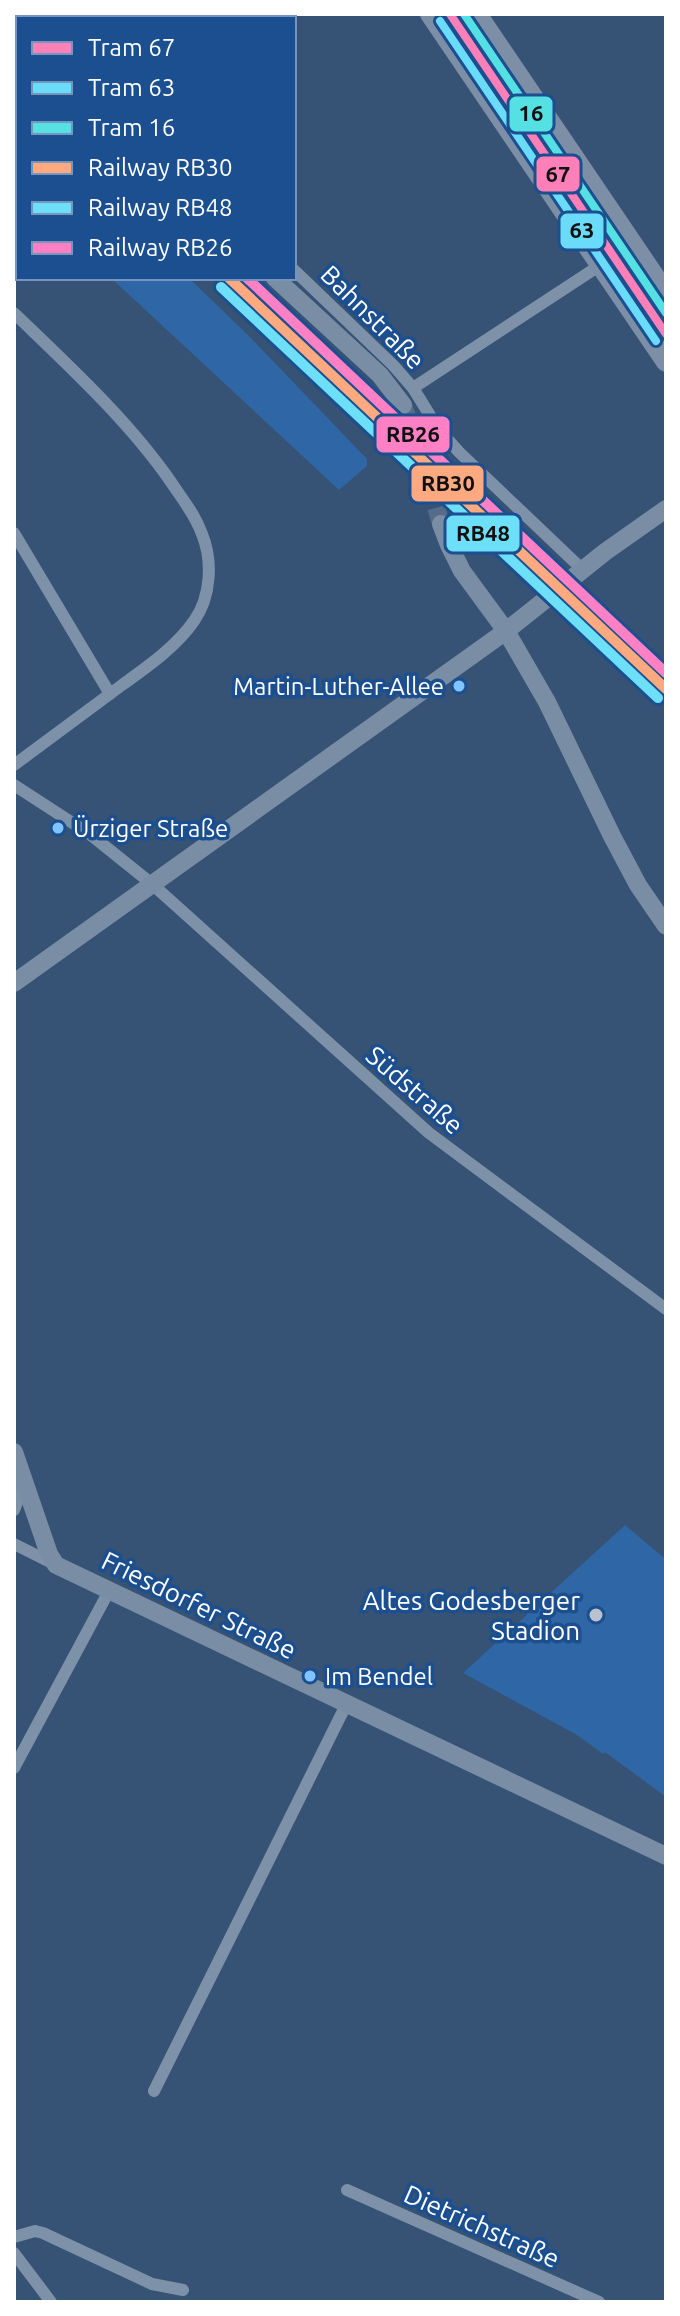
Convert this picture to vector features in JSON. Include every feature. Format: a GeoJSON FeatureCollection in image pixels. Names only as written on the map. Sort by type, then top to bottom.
{"type":"FeatureCollection","features":[{"type":"Feature","properties":{"kind":"main road"},"geometry":{"type":"LineString","coordinates":[[430,14],[666,362]]}},
{"type":"Feature","properties":{"kind":"main road"},"geometry":{"type":"LineString","coordinates":[[477,14],[666,293]]}},
{"type":"Feature","properties":{"kind":"street"},"geometry":{"type":"LineString","coordinates":[[413,388],[599,266]]}},
{"type":"Feature","properties":{"kind":"street","name":"Bahnstraße"},"geometry":{"type":"LineString","coordinates":[[296,272],[393,365],[413,388],[439,430],[583,570]]}},
{"type":"Feature","properties":{"kind":"street"},"geometry":{"type":"LineString","coordinates":[[277,280],[380,375],[403,405]]}},
{"type":"Feature","properties":{"kind":"street"},"geometry":{"type":"LineString","coordinates":[[14,313],[89,387],[148,453],[188,505],[198,522],[208,552],[209,570],[205,603],[194,622],[160,655],[14,765]]}},
{"type":"Feature","properties":{"kind":"street"},"geometry":{"type":"LineString","coordinates":[[14,983],[506,631],[666,509]]}},
{"type":"Feature","properties":{"kind":"street"},"geometry":{"type":"LineString","coordinates":[[441,524],[462,571],[506,631],[547,702],[638,885],[666,926]]}},
{"type":"Feature","properties":{"kind":"street"},"geometry":{"type":"LineString","coordinates":[[14,533],[110,694]]}},
{"type":"Feature","properties":{"kind":"street"},"geometry":{"type":"LineString","coordinates":[[14,785],[91,835],[152,884]]}},
{"type":"Feature","properties":{"kind":"street","name":"Südstraße"},"geometry":{"type":"LineString","coordinates":[[152,884],[429,1133],[666,1309]]}},
{"type":"Feature","properties":{"kind":"street"},"geometry":{"type":"LineString","coordinates":[[14,1452],[56,1565]]}},
{"type":"Feature","properties":{"kind":"street"},"geometry":{"type":"LineString","coordinates":[[14,1510],[20,1495],[22,1474]]}},
{"type":"Feature","properties":{"kind":"street","name":"Friesdorfer Straße"},"geometry":{"type":"LineString","coordinates":[[14,1544],[666,1856]]}},
{"type":"Feature","properties":{"kind":"street"},"geometry":{"type":"LineString","coordinates":[[14,1768],[109,1591]]}},
{"type":"Feature","properties":{"kind":"street"},"geometry":{"type":"LineString","coordinates":[[154,2091],[346,1705]]}},
{"type":"Feature","properties":{"kind":"street","name":"Dietrichstraße"},"geometry":{"type":"LineString","coordinates":[[347,2190],[599,2302]]}},
{"type":"Feature","properties":{"kind":"street"},"geometry":{"type":"LineString","coordinates":[[14,2237],[35,2231],[43,2233],[152,2284],[183,2290]]}},
{"type":"Feature","properties":{"kind":"street"},"geometry":{"type":"LineString","coordinates":[[14,2253],[51,2302]]}},
{"type":"Feature","properties":{"kind":"shaded area"},"geometry":{"type":"Polygon","coordinates":[[[438,14],[446,14],[536,147],[530,151],[438,14]]]}},
{"type":"Feature","properties":{"kind":"shaded area"},"geometry":{"type":"Polygon","coordinates":[[[462,14],[469,14],[552,137],[546,140],[462,14]]]}},
{"type":"Feature","properties":{"kind":"shaded area"},"geometry":{"type":"Polygon","coordinates":[[[14,127],[16,199],[14,197],[14,127]]]}},
{"type":"Feature","properties":{"kind":"shaded area"},"geometry":{"type":"Polygon","coordinates":[[[556,144],[666,304],[666,316],[551,148],[556,144]]]}},
{"type":"Feature","properties":{"kind":"shaded area"},"geometry":{"type":"Polygon","coordinates":[[[113,280],[191,280],[367,459],[367,466],[339,490],[113,280]]]}},
{"type":"Feature","properties":{"kind":"shaded area","name":"Altes Godesberger Stadion"},"geometry":{"type":"Polygon","coordinates":[[[625,1525],[663,1557],[666,1555],[666,1797],[605,1752],[603,1754],[577,1735],[463,1673],[625,1525]]]}},
{"type":"Feature","properties":{"kind":"tunnel"},"geometry":{"type":"LineString","coordinates":[[403,405],[441,524]]}},
{"type":"Feature","properties":{"kind":"tram line","name":"67"},"geometry":{"type":"LineString","coordinates":[[450,14],[666,334]]}},
{"type":"Feature","properties":{"kind":"tram line","name":"16"},"geometry":{"type":"LineString","coordinates":[[464,14],[666,313]]}},
{"type":"Feature","properties":{"kind":"tram line","name":"63"},"geometry":{"type":"LineString","coordinates":[[440,21],[656,341]]}},
{"type":"Feature","properties":{"kind":"rail line","name":"RB30"},"geometry":{"type":"LineString","coordinates":[[231,280],[666,689]]}},
{"type":"Feature","properties":{"kind":"rail line","name":"RB26"},"geometry":{"type":"LineString","coordinates":[[249,280],[666,673]]}},
{"type":"Feature","properties":{"kind":"rail line","name":"RB48"},"geometry":{"type":"LineString","coordinates":[[221,287],[658,698]]}},
{"type":"Feature","properties":{"kind":"place","name":"Martin-Luther-Allee"},"geometry":{"type":"Point","coordinates":[459,686]}},
{"type":"Feature","properties":{"kind":"place","name":"Ürziger Straße"},"geometry":{"type":"Point","coordinates":[58,828]}},
{"type":"Feature","properties":{"kind":"place","name":"Altes Godesberger Stadion"},"geometry":{"type":"Point","coordinates":[596,1615]}},
{"type":"Feature","properties":{"kind":"place","name":"Im Bendel"},"geometry":{"type":"Point","coordinates":[310,1676]}}]}
